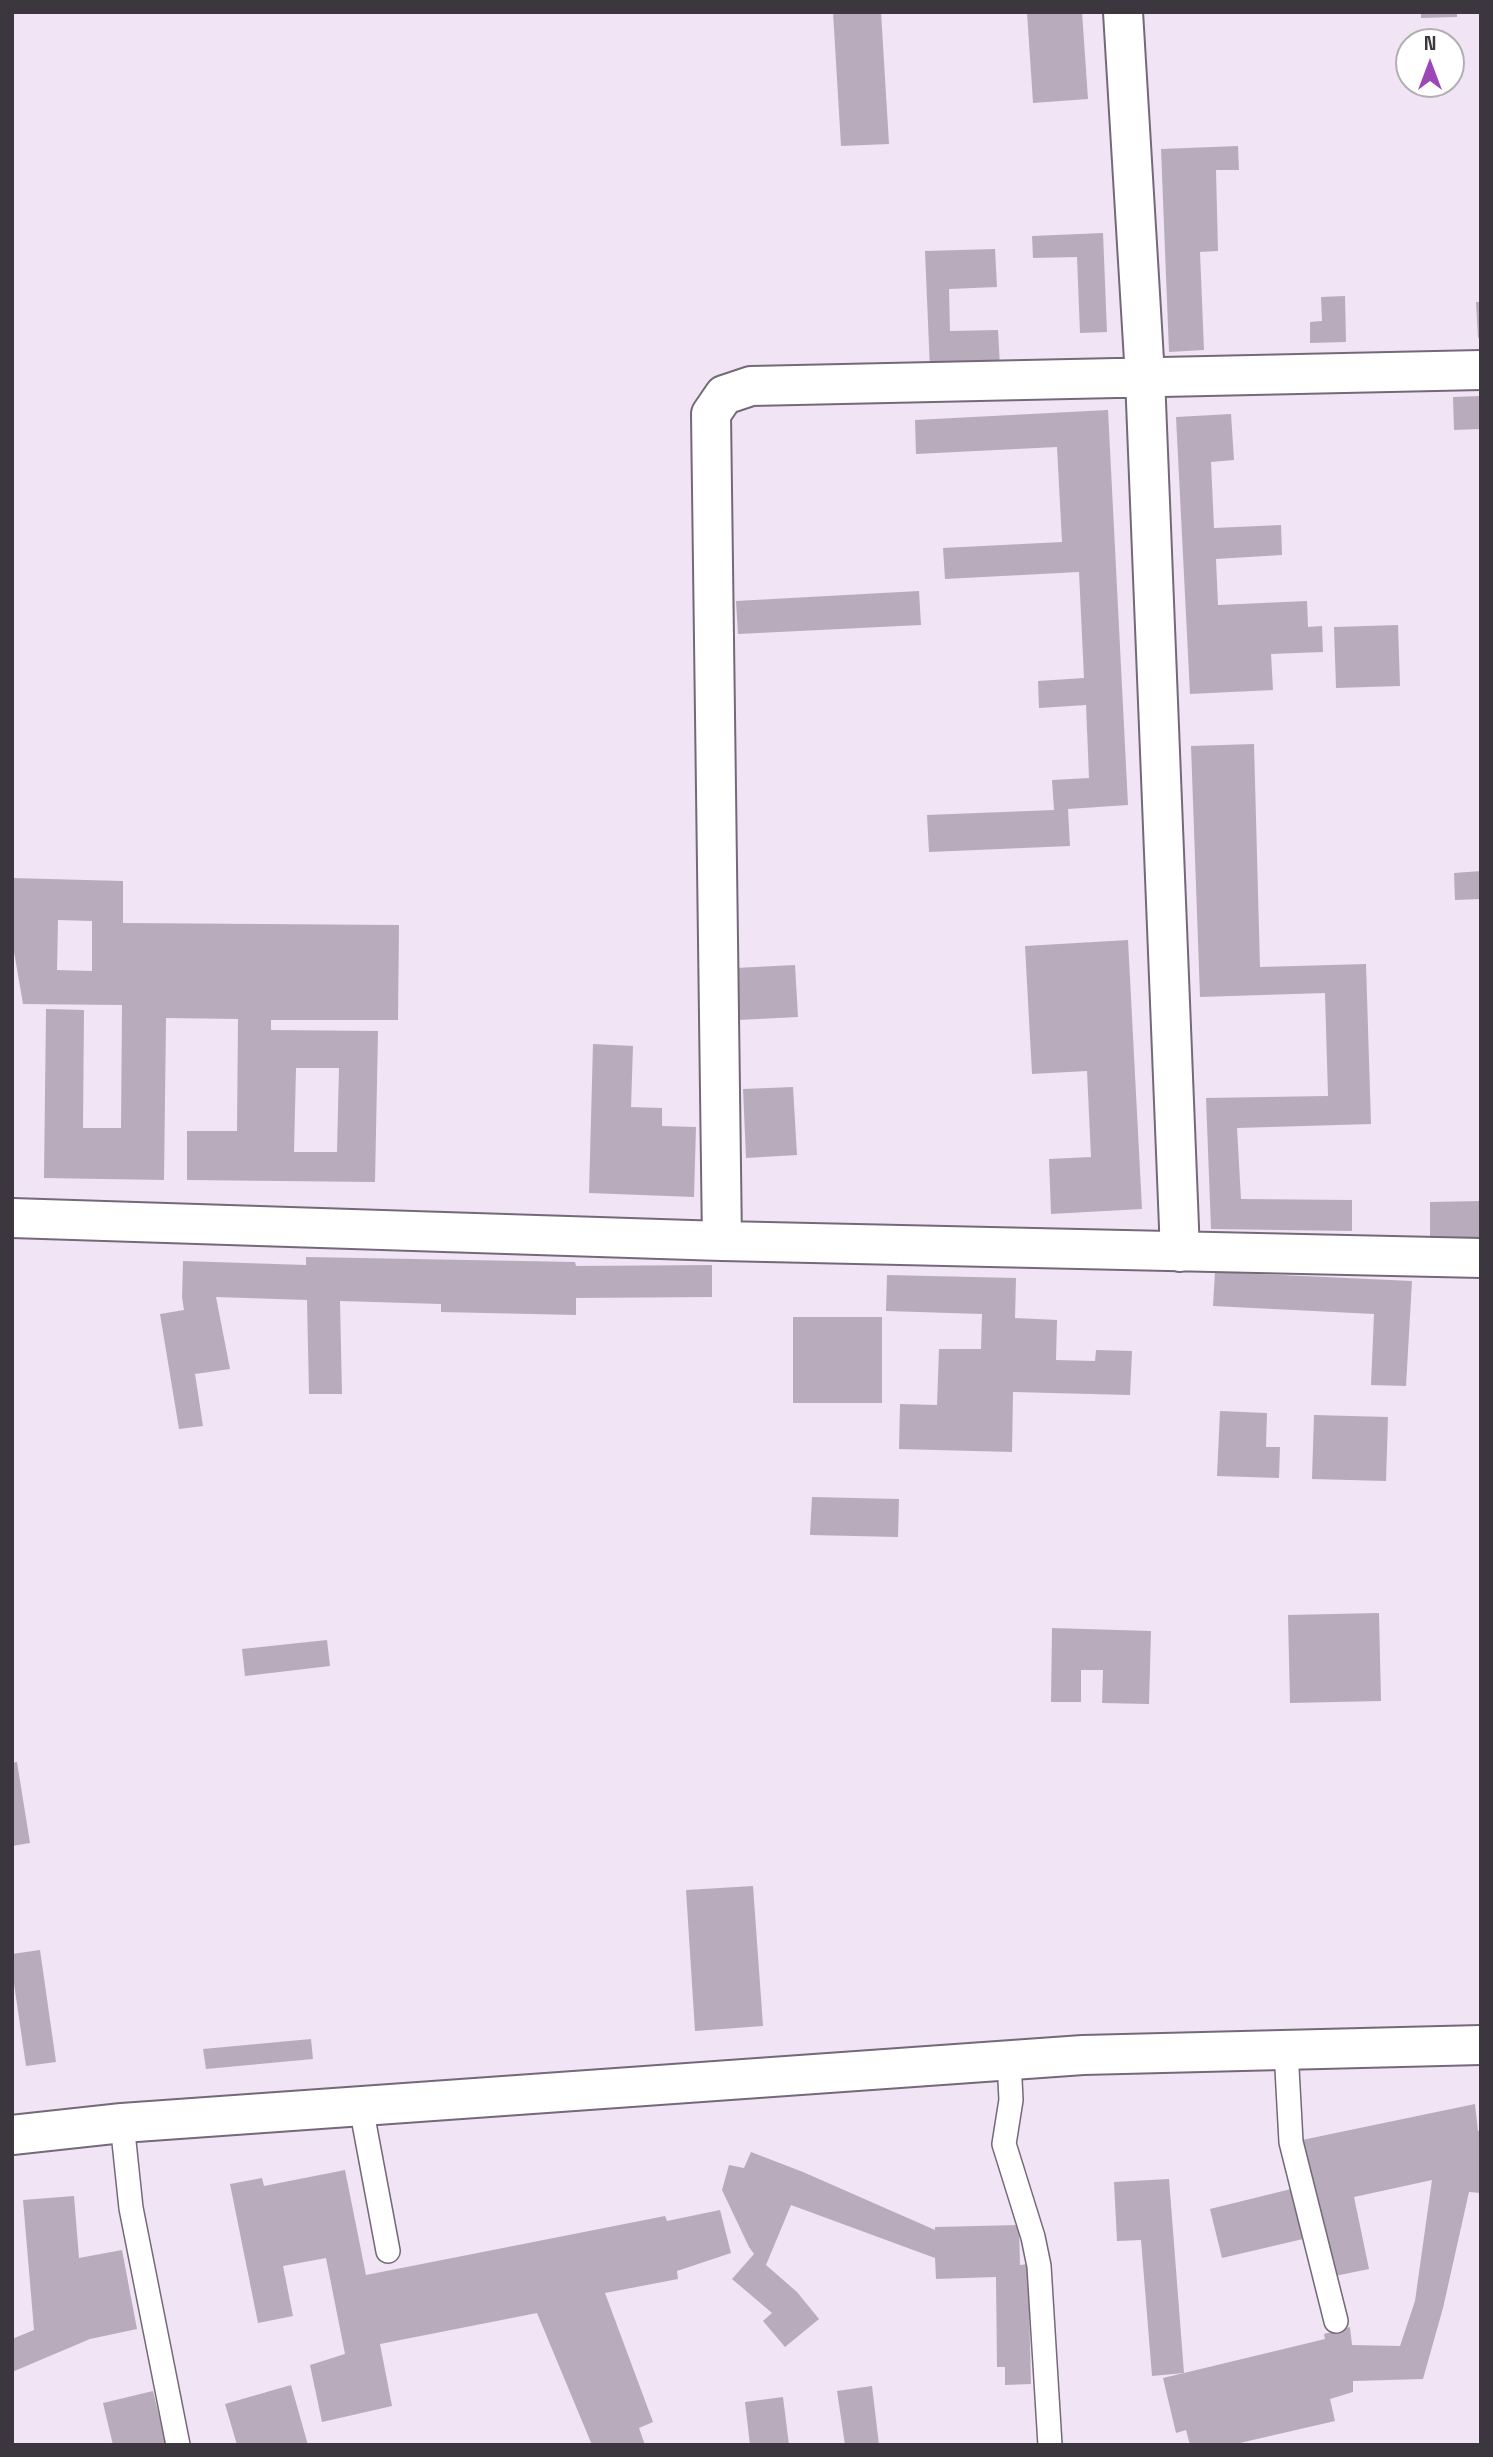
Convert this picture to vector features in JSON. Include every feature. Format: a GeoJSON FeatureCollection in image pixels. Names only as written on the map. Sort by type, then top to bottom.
{"type":"FeatureCollection","features":[{"type":"Feature","properties":{"kind":"street"},"geometry":{"type":"LineString","coordinates":[[1123,12],[1145,377],[1180,1252]]}},
{"type":"Feature","properties":{"kind":"street"},"geometry":{"type":"LineString","coordinates":[[722,1241],[711,414],[724,395],[751,386],[1481,370]]}},
{"type":"Feature","properties":{"kind":"street"},"geometry":{"type":"LineString","coordinates":[[12,1218],[722,1241],[1481,1258]]}},
{"type":"Feature","properties":{"kind":"street"},"geometry":{"type":"LineString","coordinates":[[12,2135],[122,2123],[1083,2055],[1481,2045]]}},
{"type":"Feature","properties":{"kind":"lane"},"geometry":{"type":"LineString","coordinates":[[1286,2050],[1291,2142],[1336,2321]]}},
{"type":"Feature","properties":{"kind":"lane"},"geometry":{"type":"LineString","coordinates":[[1010,2060],[1011,2100],[1004,2144],[1033,2236],[1039,2266],[1050,2445]]}},
{"type":"Feature","properties":{"kind":"lane"},"geometry":{"type":"LineString","coordinates":[[361,2107],[388,2251]]}},
{"type":"Feature","properties":{"kind":"lane"},"geometry":{"type":"LineString","coordinates":[[122,2123],[131,2207],[178,2445]]}},
{"type":"Feature","properties":{"kind":"building"},"geometry":{"type":"Polygon","coordinates":[[[833,12],[881,12],[889,144],[841,146],[833,12]]]}},
{"type":"Feature","properties":{"kind":"building"},"geometry":{"type":"Polygon","coordinates":[[[1027,12],[1082,12],[1088,99],[1033,103],[1027,12]]]}},
{"type":"Feature","properties":{"kind":"building"},"geometry":{"type":"Polygon","coordinates":[[[1421,12],[1457,12],[1457,17],[1421,18],[1421,12]]]}},
{"type":"Feature","properties":{"kind":"building"},"geometry":{"type":"Polygon","coordinates":[[[1238,146],[1239,170],[1216,170],[1218,251],[1200,252],[1204,350],[1169,352],[1161,149],[1238,146]]]}},
{"type":"Feature","properties":{"kind":"building"},"geometry":{"type":"Polygon","coordinates":[[[1103,233],[1107,332],[1080,333],[1077,257],[1033,258],[1032,236],[1103,233]]]}},
{"type":"Feature","properties":{"kind":"building"},"geometry":{"type":"Polygon","coordinates":[[[995,249],[997,287],[949,289],[950,331],[998,330],[1000,367],[930,370],[925,251],[995,249]]]}},
{"type":"Feature","properties":{"kind":"building"},"geometry":{"type":"Polygon","coordinates":[[[1345,296],[1346,342],[1310,343],[1310,322],[1322,321],[1321,297],[1345,296]]]}},
{"type":"Feature","properties":{"kind":"building"},"geometry":{"type":"Polygon","coordinates":[[[1476,302],[1481,302],[1481,338],[1478,338],[1476,302]]]}},
{"type":"Feature","properties":{"kind":"building"},"geometry":{"type":"Polygon","coordinates":[[[1481,396],[1481,429],[1454,430],[1453,397],[1481,396]]]}},
{"type":"Feature","properties":{"kind":"building"},"geometry":{"type":"Polygon","coordinates":[[[1108,410],[1128,805],[1068,809],[1070,846],[929,852],[927,815],[1054,810],[1052,780],[1089,778],[1086,705],[1039,708],[1038,681],[1084,678],[1079,572],[945,579],[943,548],[1062,542],[1057,447],[916,454],[915,420],[1108,410]]]}},
{"type":"Feature","properties":{"kind":"building"},"geometry":{"type":"Polygon","coordinates":[[[1231,414],[1234,460],[1211,462],[1214,528],[1281,525],[1282,555],[1216,559],[1218,605],[1307,601],[1308,627],[1322,626],[1323,652],[1271,654],[1273,690],[1190,694],[1176,417],[1231,414]]]}},
{"type":"Feature","properties":{"kind":"building"},"geometry":{"type":"Polygon","coordinates":[[[919,591],[921,625],[738,634],[736,601],[919,591]]]}},
{"type":"Feature","properties":{"kind":"building"},"geometry":{"type":"Polygon","coordinates":[[[1398,625],[1400,686],[1336,688],[1334,627],[1398,625]]]}},
{"type":"Feature","properties":{"kind":"building"},"geometry":{"type":"Polygon","coordinates":[[[1254,744],[1260,967],[1366,964],[1371,1124],[1237,1128],[1241,1199],[1352,1200],[1352,1231],[1211,1229],[1206,1098],[1328,1096],[1325,993],[1200,997],[1191,746],[1254,744]]]}},
{"type":"Feature","properties":{"kind":"building"},"geometry":{"type":"Polygon","coordinates":[[[1481,871],[1481,899],[1455,900],[1454,873],[1481,871]]]}},
{"type":"Feature","properties":{"kind":"building"},"geometry":{"type":"Polygon","coordinates":[[[12,878],[123,881],[123,923],[399,925],[398,1020],[271,1020],[271,1030],[378,1031],[375,1182],[187,1180],[187,1131],[237,1131],[238,1019],[166,1018],[164,1180],[44,1178],[46,1009],[84,1010],[83,1128],[121,1128],[122,1005],[23,1004],[12,940],[12,878]],[[58,920],[57,970],[92,971],[92,921],[58,920]],[[296,1068],[294,1152],[337,1152],[339,1068],[296,1068]]]}},
{"type":"Feature","properties":{"kind":"building"},"geometry":{"type":"Polygon","coordinates":[[[1128,940],[1142,1209],[1051,1214],[1049,1159],[1091,1157],[1087,1071],[1032,1074],[1025,946],[1128,940]]]}},
{"type":"Feature","properties":{"kind":"building"},"geometry":{"type":"Polygon","coordinates":[[[795,965],[798,1017],[738,1020],[735,968],[795,965]]]}},
{"type":"Feature","properties":{"kind":"building"},"geometry":{"type":"Polygon","coordinates":[[[593,1044],[633,1046],[631,1107],[662,1108],[662,1126],[696,1127],[694,1197],[589,1193],[593,1044]]]}},
{"type":"Feature","properties":{"kind":"building"},"geometry":{"type":"Polygon","coordinates":[[[793,1087],[797,1155],[746,1158],[743,1089],[793,1087]]]}},
{"type":"Feature","properties":{"kind":"building"},"geometry":{"type":"Polygon","coordinates":[[[1481,1201],[1481,1237],[1430,1237],[1430,1202],[1481,1201]]]}},
{"type":"Feature","properties":{"kind":"building"},"geometry":{"type":"Polygon","coordinates":[[[306,1257],[575,1262],[576,1266],[712,1265],[712,1297],[576,1298],[576,1315],[441,1312],[441,1304],[340,1301],[342,1394],[309,1394],[307,1300],[216,1297],[230,1369],[195,1374],[203,1426],[179,1429],[160,1314],[184,1310],[183,1261],[306,1265],[306,1257]]]}},
{"type":"Feature","properties":{"kind":"building"},"geometry":{"type":"Polygon","coordinates":[[[1215,1272],[1412,1281],[1406,1386],[1371,1385],[1374,1314],[1213,1306],[1215,1272]]]}},
{"type":"Feature","properties":{"kind":"building"},"geometry":{"type":"Polygon","coordinates":[[[887,1275],[1016,1278],[1015,1318],[1057,1320],[1056,1360],[1095,1361],[1096,1350],[1132,1351],[1130,1395],[1013,1392],[1012,1452],[899,1449],[900,1404],[937,1405],[939,1349],[981,1349],[982,1314],[886,1311],[887,1275]]]}},
{"type":"Feature","properties":{"kind":"building"},"geometry":{"type":"Polygon","coordinates":[[[793,1317],[882,1317],[882,1403],[793,1403],[793,1317]]]}},
{"type":"Feature","properties":{"kind":"building"},"geometry":{"type":"Polygon","coordinates":[[[1220,1411],[1267,1413],[1266,1447],[1280,1447],[1279,1478],[1217,1476],[1220,1411]]]}},
{"type":"Feature","properties":{"kind":"building"},"geometry":{"type":"Polygon","coordinates":[[[1314,1415],[1388,1417],[1386,1481],[1312,1479],[1314,1415]]]}},
{"type":"Feature","properties":{"kind":"building"},"geometry":{"type":"Polygon","coordinates":[[[812,1497],[899,1499],[898,1537],[810,1535],[812,1497]]]}},
{"type":"Feature","properties":{"kind":"building"},"geometry":{"type":"Polygon","coordinates":[[[1379,1613],[1381,1701],[1290,1703],[1288,1615],[1379,1613]]]}},
{"type":"Feature","properties":{"kind":"building"},"geometry":{"type":"Polygon","coordinates":[[[1052,1628],[1151,1631],[1149,1704],[1102,1703],[1103,1670],[1081,1670],[1081,1702],[1051,1702],[1052,1628]]]}},
{"type":"Feature","properties":{"kind":"building"},"geometry":{"type":"Polygon","coordinates":[[[327,1640],[330,1666],[245,1676],[242,1649],[327,1640]]]}},
{"type":"Feature","properties":{"kind":"building"},"geometry":{"type":"Polygon","coordinates":[[[17,1762],[30,1843],[12,1846],[12,1763],[17,1762]]]}},
{"type":"Feature","properties":{"kind":"building"},"geometry":{"type":"Polygon","coordinates":[[[753,1886],[763,2026],[695,2031],[686,1890],[753,1886]]]}},
{"type":"Feature","properties":{"kind":"building"},"geometry":{"type":"Polygon","coordinates":[[[40,1950],[56,2062],[26,2066],[12,1954],[40,1950]]]}},
{"type":"Feature","properties":{"kind":"building"},"geometry":{"type":"Polygon","coordinates":[[[311,2039],[313,2059],[206,2069],[203,2049],[311,2039]]]}},
{"type":"Feature","properties":{"kind":"building"},"geometry":{"type":"Polygon","coordinates":[[[1475,2104],[1478,2131],[1481,2131],[1481,2193],[1469,2192],[1443,2308],[1423,2379],[1353,2381],[1353,2392],[1330,2399],[1335,2421],[1231,2445],[1190,2445],[1186,2430],[1176,2433],[1163,2378],[1325,2339],[1324,2334],[1350,2327],[1352,2345],[1400,2346],[1415,2301],[1432,2180],[1354,2197],[1369,2269],[1330,2277],[1302,2140],[1475,2104]]]}},
{"type":"Feature","properties":{"kind":"building"},"geometry":{"type":"Polygon","coordinates":[[[751,2152],[935,2230],[935,2227],[1019,2225],[1020,2265],[1028,2264],[1031,2384],[1005,2385],[1005,2367],[997,2367],[996,2277],[936,2279],[935,2258],[791,2205],[766,2265],[797,2292],[819,2319],[785,2347],[763,2321],[772,2313],[732,2279],[754,2254],[722,2190],[729,2165],[744,2168],[751,2152]]]}},
{"type":"Feature","properties":{"kind":"building"},"geometry":{"type":"Polygon","coordinates":[[[345,2170],[366,2275],[665,2216],[667,2221],[720,2210],[731,2253],[677,2271],[678,2279],[605,2293],[653,2422],[639,2428],[645,2445],[592,2445],[537,2313],[380,2344],[392,2406],[322,2422],[310,2365],[345,2354],[326,2258],[283,2266],[293,2316],[258,2323],[230,2184],[262,2178],[264,2186],[345,2170]]]}},
{"type":"Feature","properties":{"kind":"building"},"geometry":{"type":"Polygon","coordinates":[[[1169,2179],[1184,2373],[1152,2376],[1141,2240],[1117,2241],[1114,2182],[1169,2179]]]}},
{"type":"Feature","properties":{"kind":"building"},"geometry":{"type":"Polygon","coordinates":[[[1291,2189],[1303,2239],[1222,2258],[1210,2209],[1291,2189]]]}},
{"type":"Feature","properties":{"kind":"building"},"geometry":{"type":"Polygon","coordinates":[[[74,2196],[79,2258],[122,2250],[137,2329],[90,2339],[12,2372],[12,2339],[34,2330],[23,2200],[74,2196]]]}},
{"type":"Feature","properties":{"kind":"building"},"geometry":{"type":"Polygon","coordinates":[[[291,2385],[308,2445],[237,2445],[225,2404],[291,2385]]]}},
{"type":"Feature","properties":{"kind":"building"},"geometry":{"type":"Polygon","coordinates":[[[872,2386],[879,2445],[845,2445],[837,2391],[872,2386]]]}},
{"type":"Feature","properties":{"kind":"building"},"geometry":{"type":"Polygon","coordinates":[[[153,2391],[166,2445],[113,2445],[103,2403],[153,2391]]]}},
{"type":"Feature","properties":{"kind":"building"},"geometry":{"type":"Polygon","coordinates":[[[783,2397],[789,2445],[750,2445],[745,2402],[783,2397]]]}}]}
